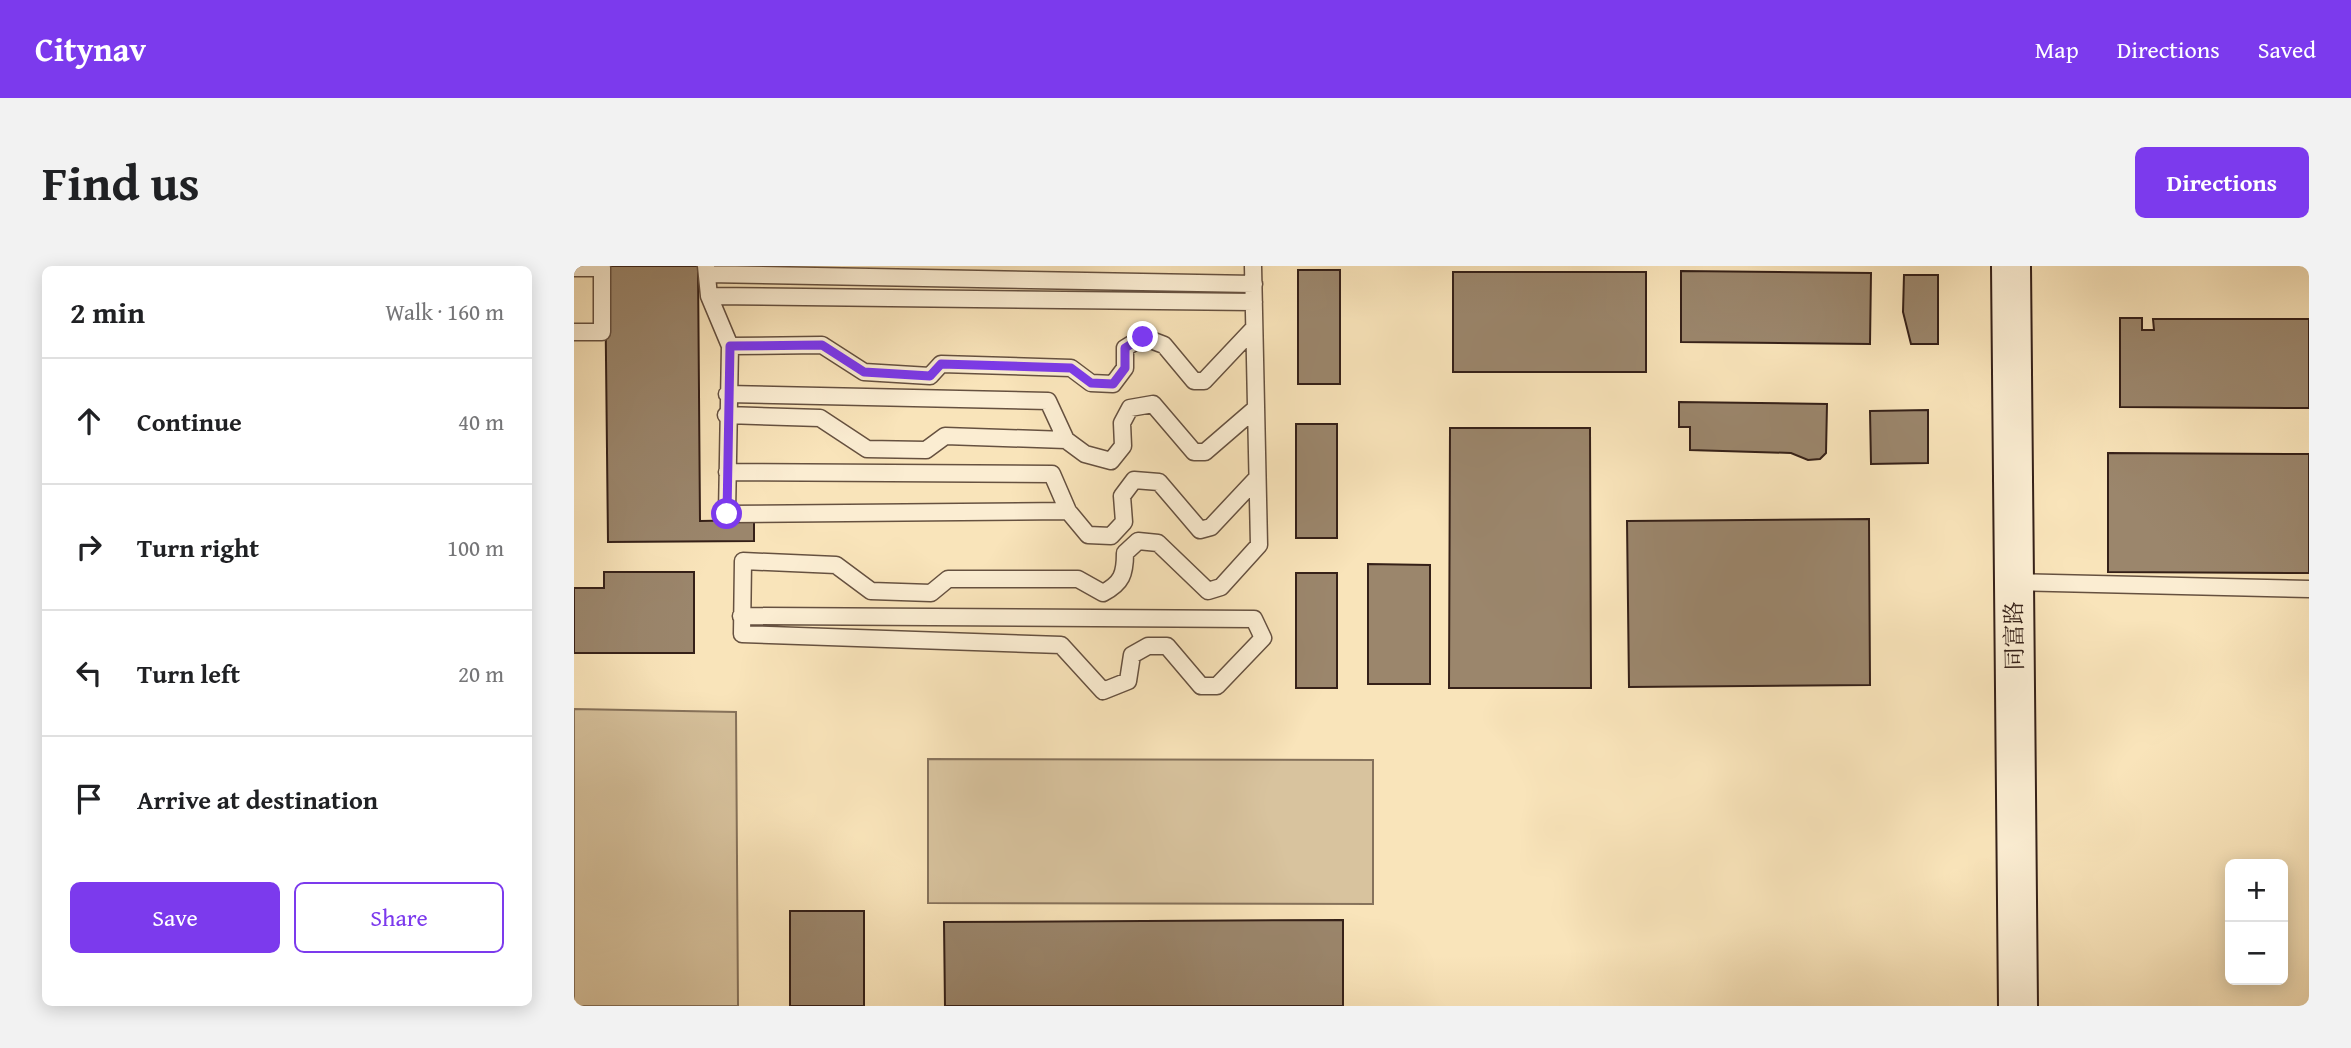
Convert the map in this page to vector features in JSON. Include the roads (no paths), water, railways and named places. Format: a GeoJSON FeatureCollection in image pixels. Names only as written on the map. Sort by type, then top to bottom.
{"type":"FeatureCollection","features":[{"type":"Feature","properties":{"kind":"street","name":"同富路"},"geometry":{"type":"LineString","coordinates":[[1995,266],[2000,1006]]}},
{"type":"Feature","properties":{"kind":"street","name":"同富路"},"geometry":{"type":"LineString","coordinates":[[2011,266],[2018,1006]]}},
{"type":"Feature","properties":{"kind":"lane"},"geometry":{"type":"LineString","coordinates":[[741,616],[1254,619],[1263,638],[1217,686],[1201,686],[1167,646],[1148,646],[1132,655],[1128,681],[1103,691],[1061,645],[742,635],[741,616],[743,561],[836,565],[871,591],[931,593],[948,579],[1079,579],[1103,593],[1119,585],[1125,570],[1125,553],[1138,541],[1158,543],[1208,591],[1221,587],[1258,545],[1254,266]]}},
{"type":"Feature","properties":{"kind":"lane"},"geometry":{"type":"LineString","coordinates":[[574,268],[602,268],[602,332],[574,332]]}},
{"type":"Feature","properties":{"kind":"lane"},"geometry":{"type":"LineString","coordinates":[[1068,511],[727,514],[726,415],[730,346],[709,296],[706,270],[1254,284]]}},
{"type":"Feature","properties":{"kind":"lane"},"geometry":{"type":"LineString","coordinates":[[709,296],[1254,302]]}},
{"type":"Feature","properties":{"kind":"lane"},"geometry":{"type":"LineString","coordinates":[[730,346],[822,345],[864,372],[930,376],[941,364],[1071,368],[1091,383],[1113,384],[1125,368],[1125,348],[1143,337],[1164,345],[1194,381],[1205,381],[1254,328]]}},
{"type":"Feature","properties":{"kind":"lane"},"geometry":{"type":"LineString","coordinates":[[727,394],[1048,401],[1066,440],[1085,454],[1111,461],[1123,446],[1122,423],[1130,408],[1153,404],[1195,452],[1205,452],[1256,408]]}},
{"type":"Feature","properties":{"kind":"lane"},"geometry":{"type":"LineString","coordinates":[[726,415],[820,418],[867,449],[926,450],[945,436],[1066,440]]}},
{"type":"Feature","properties":{"kind":"lane"},"geometry":{"type":"LineString","coordinates":[[727,472],[1052,474],[1068,511],[1088,535],[1111,536],[1124,522],[1122,496],[1134,480],[1159,482],[1200,530],[1211,527],[1257,478]]}},
{"type":"Feature","properties":{"kind":"lane"},"geometry":{"type":"LineString","coordinates":[[2014,583],[2309,589]]}}]}
